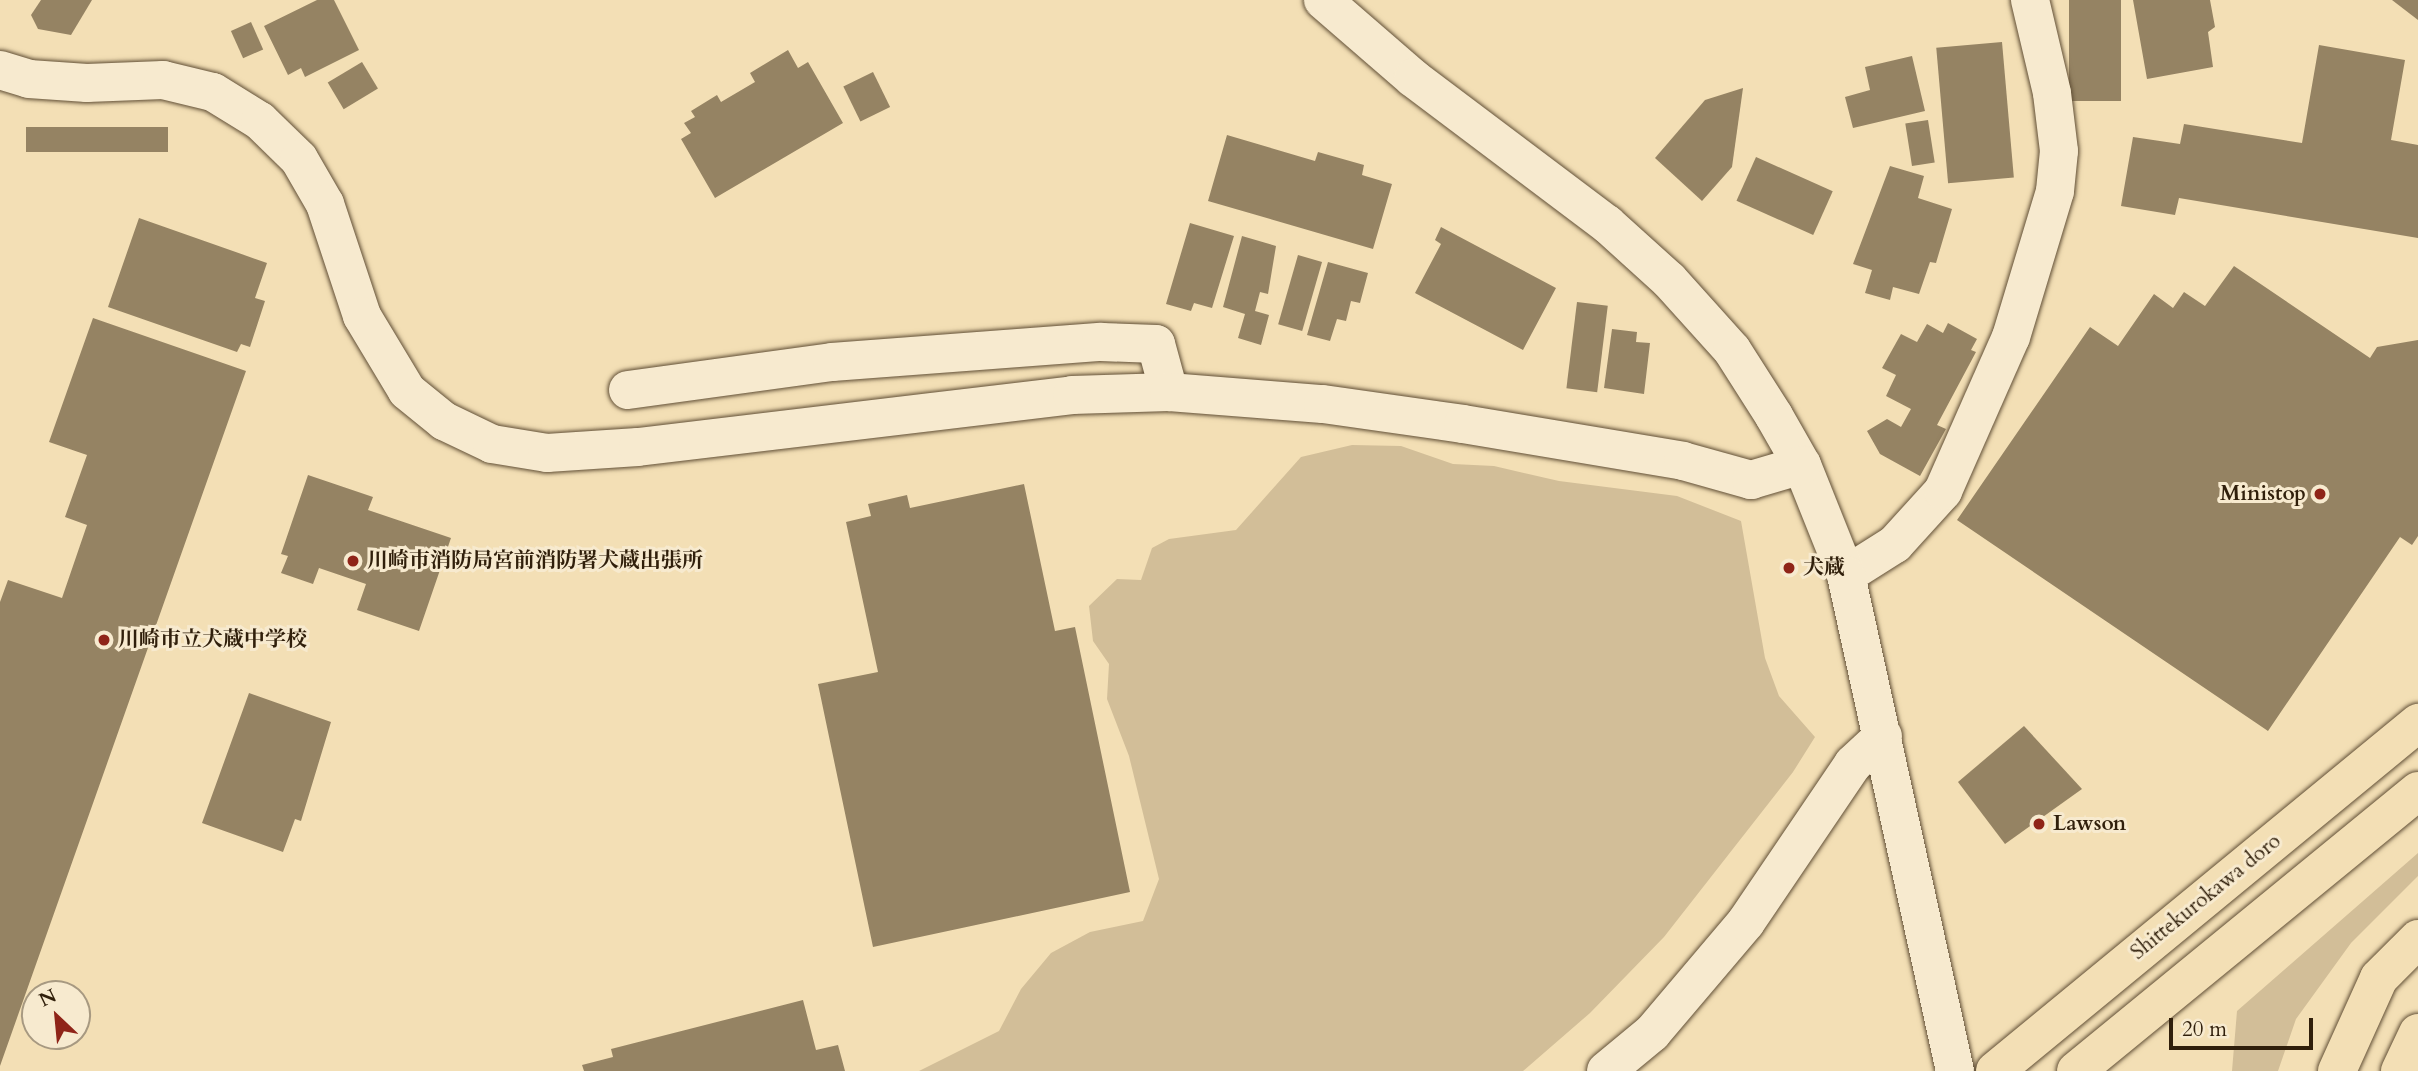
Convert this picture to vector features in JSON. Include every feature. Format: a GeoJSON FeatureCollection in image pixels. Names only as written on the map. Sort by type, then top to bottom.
{"type":"FeatureCollection","features":[{"type":"Feature","properties":{"kind":"main road","name":"Shittekurokawa doro"},"geometry":{"type":"LineString","coordinates":[[1995,1071],[2418,723]]}},
{"type":"Feature","properties":{"kind":"main road"},"geometry":{"type":"LineString","coordinates":[[2076,1071],[2418,791]]}},
{"type":"Feature","properties":{"kind":"main road"},"geometry":{"type":"LineString","coordinates":[[2337,1071],[2379,978],[2418,939]]}},
{"type":"Feature","properties":{"kind":"main road"},"geometry":{"type":"LineString","coordinates":[[2400,1071],[2418,1033]]}},
{"type":"Feature","properties":{"kind":"street"},"geometry":{"type":"LineString","coordinates":[[1322,0],[1413,78],[1606,224],[1669,280],[1732,350],[1802,465],[1846,575],[1955,1071]]}},
{"type":"Feature","properties":{"kind":"street"},"geometry":{"type":"LineString","coordinates":[[1846,575],[1895,544],[1943,491],[2011,337],[2055,191],[2059,151],[2052,93],[2030,0]]}},
{"type":"Feature","properties":{"kind":"street"},"geometry":{"type":"LineString","coordinates":[[0,70],[29,79],[87,83],[163,80],[213,92],[260,121],[299,159],[325,204],[362,316],[407,391],[444,421],[492,444],[547,453],[638,446],[1072,395],[1170,392],[1323,404],[1463,424],[1683,461],[1752,480],[1802,465]]}},
{"type":"Feature","properties":{"kind":"street"},"geometry":{"type":"LineString","coordinates":[[628,390],[832,362],[1101,342],[1156,344],[1170,392]]}},
{"type":"Feature","properties":{"kind":"street"},"geometry":{"type":"LineString","coordinates":[[1606,1071],[1651,1033],[1746,922],[1853,764],[1883,736]]}},
{"type":"Feature","properties":{"kind":"shaded area"},"geometry":{"type":"Polygon","coordinates":[[[1352,445],[1401,446],[1453,464],[1494,466],[1559,481],[1677,496],[1741,521],[1765,658],[1779,696],[1815,737],[1793,772],[1664,937],[1590,1013],[1523,1071],[919,1071],[999,1031],[1021,989],[1051,953],[1090,932],[1143,921],[1159,879],[1129,756],[1107,699],[1109,664],[1093,641],[1089,606],[1117,579],[1141,580],[1152,548],[1169,539],[1236,530],[1301,457],[1352,445]]]}},
{"type":"Feature","properties":{"kind":"shaded area"},"geometry":{"type":"Polygon","coordinates":[[[2418,853],[2418,876],[2351,943],[2296,1019],[2278,1071],[2232,1071],[2237,1011],[2418,853]]]}},
{"type":"Feature","properties":{"kind":"building"},"geometry":{"type":"Polygon","coordinates":[[[41,0],[92,0],[71,35],[38,29],[31,15],[41,0]]]}},
{"type":"Feature","properties":{"kind":"building"},"geometry":{"type":"Polygon","coordinates":[[[317,0],[334,0],[359,50],[305,77],[301,68],[288,75],[264,26],[317,0]]]}},
{"type":"Feature","properties":{"kind":"building"},"geometry":{"type":"Polygon","coordinates":[[[2069,0],[2121,0],[2121,101],[2069,101],[2069,0]]]}},
{"type":"Feature","properties":{"kind":"building"},"geometry":{"type":"Polygon","coordinates":[[[2133,0],[2210,0],[2215,27],[2208,32],[2213,67],[2147,79],[2133,0]]]}},
{"type":"Feature","properties":{"kind":"building"},"geometry":{"type":"Polygon","coordinates":[[[2392,0],[2418,0],[2418,20],[2392,0]]]}},
{"type":"Feature","properties":{"kind":"building"},"geometry":{"type":"Polygon","coordinates":[[[251,22],[263,49],[243,58],[231,31],[251,22]]]}},
{"type":"Feature","properties":{"kind":"building"},"geometry":{"type":"Polygon","coordinates":[[[2002,42],[2014,177],[1948,183],[1936,48],[2002,42]]]}},
{"type":"Feature","properties":{"kind":"building"},"geometry":{"type":"Polygon","coordinates":[[[2319,45],[2405,60],[2391,140],[2418,145],[2418,238],[2179,198],[2175,215],[2121,206],[2133,137],[2180,144],[2184,124],[2302,143],[2319,45]]]}},
{"type":"Feature","properties":{"kind":"building"},"geometry":{"type":"Polygon","coordinates":[[[788,50],[798,68],[808,62],[843,123],[715,198],[681,139],[691,133],[684,123],[695,117],[691,111],[717,95],[721,102],[755,82],[750,73],[788,50]]]}},
{"type":"Feature","properties":{"kind":"building"},"geometry":{"type":"Polygon","coordinates":[[[1912,56],[1925,111],[1853,128],[1845,97],[1870,90],[1865,67],[1912,56]]]}},
{"type":"Feature","properties":{"kind":"building"},"geometry":{"type":"Polygon","coordinates":[[[362,62],[378,89],[344,109],[328,83],[362,62]]]}},
{"type":"Feature","properties":{"kind":"building"},"geometry":{"type":"Polygon","coordinates":[[[873,72],[890,107],[860,122],[843,86],[873,72]]]}},
{"type":"Feature","properties":{"kind":"building"},"geometry":{"type":"Polygon","coordinates":[[[1743,88],[1732,167],[1702,201],[1655,158],[1705,100],[1743,88]]]}},
{"type":"Feature","properties":{"kind":"building"},"geometry":{"type":"Polygon","coordinates":[[[1928,120],[1935,162],[1912,166],[1905,124],[1928,120]]]}},
{"type":"Feature","properties":{"kind":"building"},"geometry":{"type":"Polygon","coordinates":[[[26,127],[168,127],[168,152],[26,152],[26,127]]]}},
{"type":"Feature","properties":{"kind":"building"},"geometry":{"type":"Polygon","coordinates":[[[1227,135],[1315,161],[1318,152],[1364,165],[1362,175],[1392,184],[1373,249],[1208,201],[1227,135]]]}},
{"type":"Feature","properties":{"kind":"building"},"geometry":{"type":"Polygon","coordinates":[[[1756,157],[1833,191],[1813,235],[1736,201],[1756,157]]]}},
{"type":"Feature","properties":{"kind":"building"},"geometry":{"type":"Polygon","coordinates":[[[1890,166],[1924,176],[1918,198],[1952,209],[1936,263],[1930,262],[1919,294],[1893,287],[1890,300],[1865,293],[1872,270],[1853,264],[1890,166]]]}},
{"type":"Feature","properties":{"kind":"building"},"geometry":{"type":"Polygon","coordinates":[[[139,218],[267,263],[255,298],[265,301],[250,347],[241,344],[237,352],[108,307],[139,218]]]}},
{"type":"Feature","properties":{"kind":"building"},"geometry":{"type":"Polygon","coordinates":[[[1190,223],[1234,236],[1212,308],[1194,303],[1191,311],[1166,304],[1190,223]]]}},
{"type":"Feature","properties":{"kind":"building"},"geometry":{"type":"Polygon","coordinates":[[[1441,227],[1556,288],[1523,350],[1415,293],[1441,244],[1435,240],[1441,227]]]}},
{"type":"Feature","properties":{"kind":"building"},"geometry":{"type":"Polygon","coordinates":[[[1242,236],[1276,246],[1268,294],[1260,292],[1255,311],[1269,315],[1261,345],[1238,338],[1245,314],[1223,307],[1242,236]]]}},
{"type":"Feature","properties":{"kind":"building"},"geometry":{"type":"Polygon","coordinates":[[[1298,255],[1322,262],[1302,331],[1278,324],[1298,255]]]}},
{"type":"Feature","properties":{"kind":"building"},"geometry":{"type":"Polygon","coordinates":[[[1328,262],[1368,273],[1360,303],[1351,301],[1346,321],[1337,319],[1330,341],[1307,335],[1328,262]]]}},
{"type":"Feature","properties":{"kind":"building"},"geometry":{"type":"Polygon","coordinates":[[[2234,266],[2370,358],[2377,347],[2418,340],[2418,536],[2412,545],[2400,537],[2268,731],[1957,520],[2090,327],[2118,346],[2154,294],[2173,308],[2184,292],[2205,306],[2234,266]]]}},
{"type":"Feature","properties":{"kind":"building"},"geometry":{"type":"Polygon","coordinates":[[[1577,302],[1608,306],[1597,392],[1566,388],[1577,302]]]}},
{"type":"Feature","properties":{"kind":"building"},"geometry":{"type":"Polygon","coordinates":[[[93,318],[246,371],[30,980],[21,980],[21,1007],[0,1066],[0,602],[8,580],[62,598],[87,525],[65,517],[87,455],[49,442],[93,318]]]}},
{"type":"Feature","properties":{"kind":"building"},"geometry":{"type":"Polygon","coordinates":[[[1948,323],[1977,339],[1971,350],[1976,352],[1937,425],[1946,429],[1920,476],[1880,454],[1867,431],[1887,419],[1901,427],[1911,409],[1886,396],[1896,375],[1882,368],[1901,334],[1917,342],[1927,324],[1943,333],[1948,323]]]}},
{"type":"Feature","properties":{"kind":"building"},"geometry":{"type":"Polygon","coordinates":[[[1612,329],[1637,332],[1636,342],[1650,343],[1644,394],[1604,388],[1612,329]]]}},
{"type":"Feature","properties":{"kind":"building"},"geometry":{"type":"Polygon","coordinates":[[[308,475],[373,497],[368,510],[451,538],[419,631],[357,610],[366,584],[319,568],[313,584],[281,573],[288,556],[281,554],[308,475]]]}},
{"type":"Feature","properties":{"kind":"building"},"geometry":{"type":"Polygon","coordinates":[[[1024,484],[1055,631],[1075,627],[1130,892],[873,947],[818,684],[878,672],[846,522],[871,516],[868,504],[907,495],[910,508],[1024,484]]]}},
{"type":"Feature","properties":{"kind":"building"},"geometry":{"type":"Polygon","coordinates":[[[249,693],[331,722],[301,821],[295,819],[283,852],[202,823],[249,693]]]}},
{"type":"Feature","properties":{"kind":"building"},"geometry":{"type":"Polygon","coordinates":[[[2024,726],[2082,789],[2005,844],[1958,782],[2024,726]]]}},
{"type":"Feature","properties":{"kind":"building"},"geometry":{"type":"Polygon","coordinates":[[[803,1000],[816,1050],[838,1045],[845,1071],[584,1071],[582,1065],[613,1057],[611,1049],[803,1000]]]}},
{"type":"Feature","properties":{"kind":"place","name":"Ministop"},"geometry":{"type":"Point","coordinates":[2320,494]}},
{"type":"Feature","properties":{"kind":"place","name":"川崎市消防局宮前消防署犬蔵出張所"},"geometry":{"type":"Point","coordinates":[353,561]}},
{"type":"Feature","properties":{"kind":"place","name":"犬蔵"},"geometry":{"type":"Point","coordinates":[1789,568]}},
{"type":"Feature","properties":{"kind":"place","name":"川崎市立犬蔵中学校"},"geometry":{"type":"Point","coordinates":[104,640]}},
{"type":"Feature","properties":{"kind":"place","name":"Lawson"},"geometry":{"type":"Point","coordinates":[2039,824]}}]}
